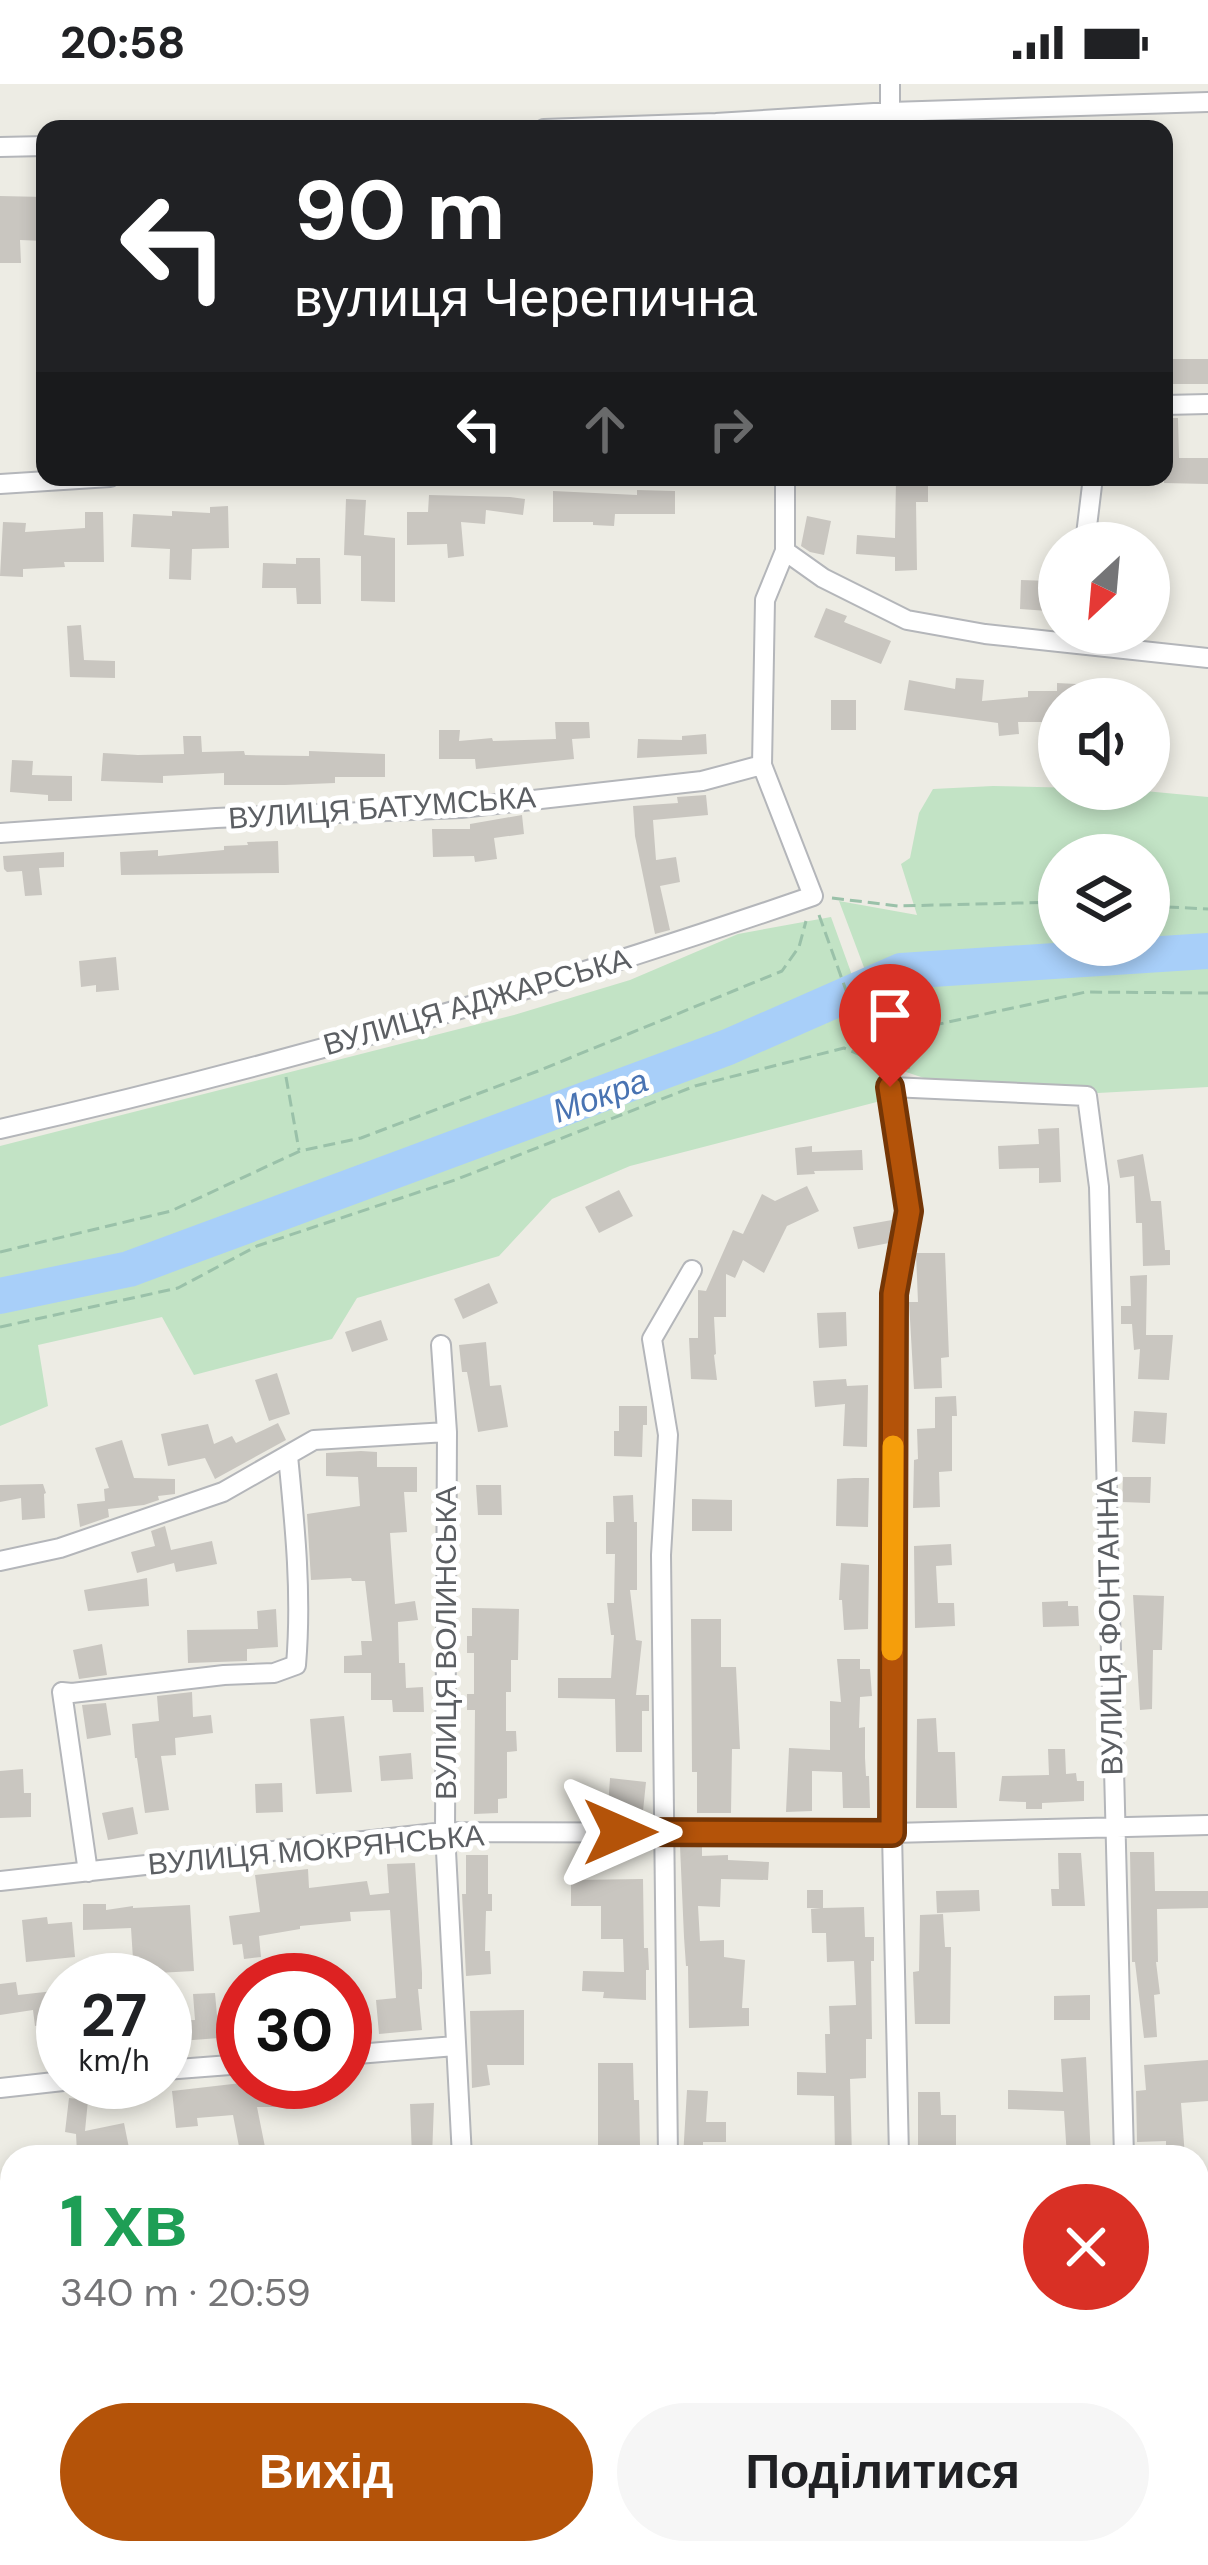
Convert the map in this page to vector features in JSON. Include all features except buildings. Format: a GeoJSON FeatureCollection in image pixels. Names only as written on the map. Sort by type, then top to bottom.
{"type":"FeatureCollection","features":[{"type":"Feature","properties":{"kind":"street"},"geometry":{"type":"LineString","coordinates":[[890,84],[890,112]]}},
{"type":"Feature","properties":{"kind":"street"},"geometry":{"type":"LineString","coordinates":[[832,120],[890,112],[1208,102]]}},
{"type":"Feature","properties":{"kind":"street"},"geometry":{"type":"LineString","coordinates":[[0,147],[36,146]]}},
{"type":"Feature","properties":{"kind":"street"},"geometry":{"type":"LineString","coordinates":[[1173,405],[1208,404]]}},
{"type":"Feature","properties":{"kind":"street"},"geometry":{"type":"LineString","coordinates":[[0,484],[36,482]]}},
{"type":"Feature","properties":{"kind":"street"},"geometry":{"type":"LineString","coordinates":[[785,486],[785,551],[765,600],[762,765],[813,896]]}},
{"type":"Feature","properties":{"kind":"street"},"geometry":{"type":"LineString","coordinates":[[1088,522],[1092,486]]}},
{"type":"Feature","properties":{"kind":"street"},"geometry":{"type":"LineString","coordinates":[[785,551],[823,578],[907,620],[985,634],[1038,636]]}},
{"type":"Feature","properties":{"kind":"street"},"geometry":{"type":"LineString","coordinates":[[1170,652],[1208,658]]}},
{"type":"Feature","properties":{"kind":"street","name":"ВУЛИЦЯ БАТУМСЬКА"},"geometry":{"type":"LineString","coordinates":[[0,833],[461,808],[702,781],[762,765]]}},
{"type":"Feature","properties":{"kind":"street","name":"ВУЛИЦЯ АДЖАРСЬКА"},"geometry":{"type":"LineString","coordinates":[[0,1129],[155,1094],[532,990],[813,896]]}},
{"type":"Feature","properties":{"kind":"street"},"geometry":{"type":"LineString","coordinates":[[896,1088],[909,1211],[894,1294],[892,1833],[899,2145]]}},
{"type":"Feature","properties":{"kind":"street","name":"ВУЛИЦЯ ФОНТАННА"},"geometry":{"type":"LineString","coordinates":[[896,1088],[1087,1096],[1099,1187],[1124,2145]]}},
{"type":"Feature","properties":{"kind":"street"},"geometry":{"type":"LineString","coordinates":[[668,2145],[661,1555],[668,1436],[652,1339],[692,1270]]}},
{"type":"Feature","properties":{"kind":"street","name":"ВУЛИЦЯ ВОЛИНСЬКА"},"geometry":{"type":"LineString","coordinates":[[441,1345],[447,1432],[445,1832],[461,2145]]}},
{"type":"Feature","properties":{"kind":"street"},"geometry":{"type":"LineString","coordinates":[[0,1561],[60,1548],[223,1492],[314,1440],[447,1432]]}},
{"type":"Feature","properties":{"kind":"street"},"geometry":{"type":"LineString","coordinates":[[88,1872],[62,1692],[274,1673],[296,1665],[296,1538],[287,1456]]}},
{"type":"Feature","properties":{"kind":"street","name":"ВУЛИЦЯ МОКРЯНСЬКА"},"geometry":{"type":"LineString","coordinates":[[0,1881],[445,1832],[892,1833],[1208,1825]]}},
{"type":"Feature","properties":{"kind":"street"},"geometry":{"type":"LineString","coordinates":[[372,2053],[455,2046]]}},
{"type":"Feature","properties":{"kind":"street"},"geometry":{"type":"LineString","coordinates":[[0,2088],[36,2084]]}},
{"type":"Feature","properties":{"kind":"path"},"geometry":{"type":"LineString","coordinates":[[813,896],[898,906],[1038,903]]}},
{"type":"Feature","properties":{"kind":"path"},"geometry":{"type":"LineString","coordinates":[[813,896],[852,1007],[896,1088]]}},
{"type":"Feature","properties":{"kind":"path"},"geometry":{"type":"LineString","coordinates":[[0,1252],[171,1211],[300,1151],[361,1138],[782,971],[799,947],[813,896]]}},
{"type":"Feature","properties":{"kind":"path"},"geometry":{"type":"LineString","coordinates":[[1170,907],[1208,909]]}},
{"type":"Feature","properties":{"kind":"path"},"geometry":{"type":"LineString","coordinates":[[896,1088],[921,1028],[1086,992],[1208,993]]}},
{"type":"Feature","properties":{"kind":"path"},"geometry":{"type":"LineString","coordinates":[[0,1327],[178,1288],[257,1246],[454,1180],[695,1086],[844,1048],[865,1057],[896,1088]]}},
{"type":"Feature","properties":{"kind":"path"},"geometry":{"type":"LineString","coordinates":[[282,1058],[300,1151]]}},
{"type":"Feature","properties":{"kind":"green space"},"geometry":{"type":"Polygon","coordinates":[[[1038,787],[1038,810],[1170,810],[1170,793],[1208,797],[1208,1087],[1043,1096],[948,1086],[903,1071],[839,901],[917,915],[901,864],[910,858],[919,813],[933,789],[1038,787]]]}},
{"type":"Feature","properties":{"kind":"green space"},"geometry":{"type":"Polygon","coordinates":[[[831,917],[896,1097],[630,1166],[552,1199],[499,1256],[357,1298],[332,1339],[194,1375],[162,1317],[38,1345],[48,1406],[0,1426],[0,1146],[514,1015],[630,980],[738,934],[831,917]]]}},
{"type":"Feature","properties":{"kind":"waterway","name":"Мокра"},"geometry":{"type":"LineString","coordinates":[[0,1296],[129,1269],[728,1047],[901,971],[1208,951]]}},
{"type":"Feature","properties":{"kind":"slow traffic"},"geometry":{"type":"LineString","coordinates":[[892,1650],[893,1446]]}},
{"type":"Feature","properties":{"kind":"route"},"geometry":{"type":"LineString","coordinates":[[620,1832],[892,1833],[894,1294],[909,1211],[890,1087]]}}]}
